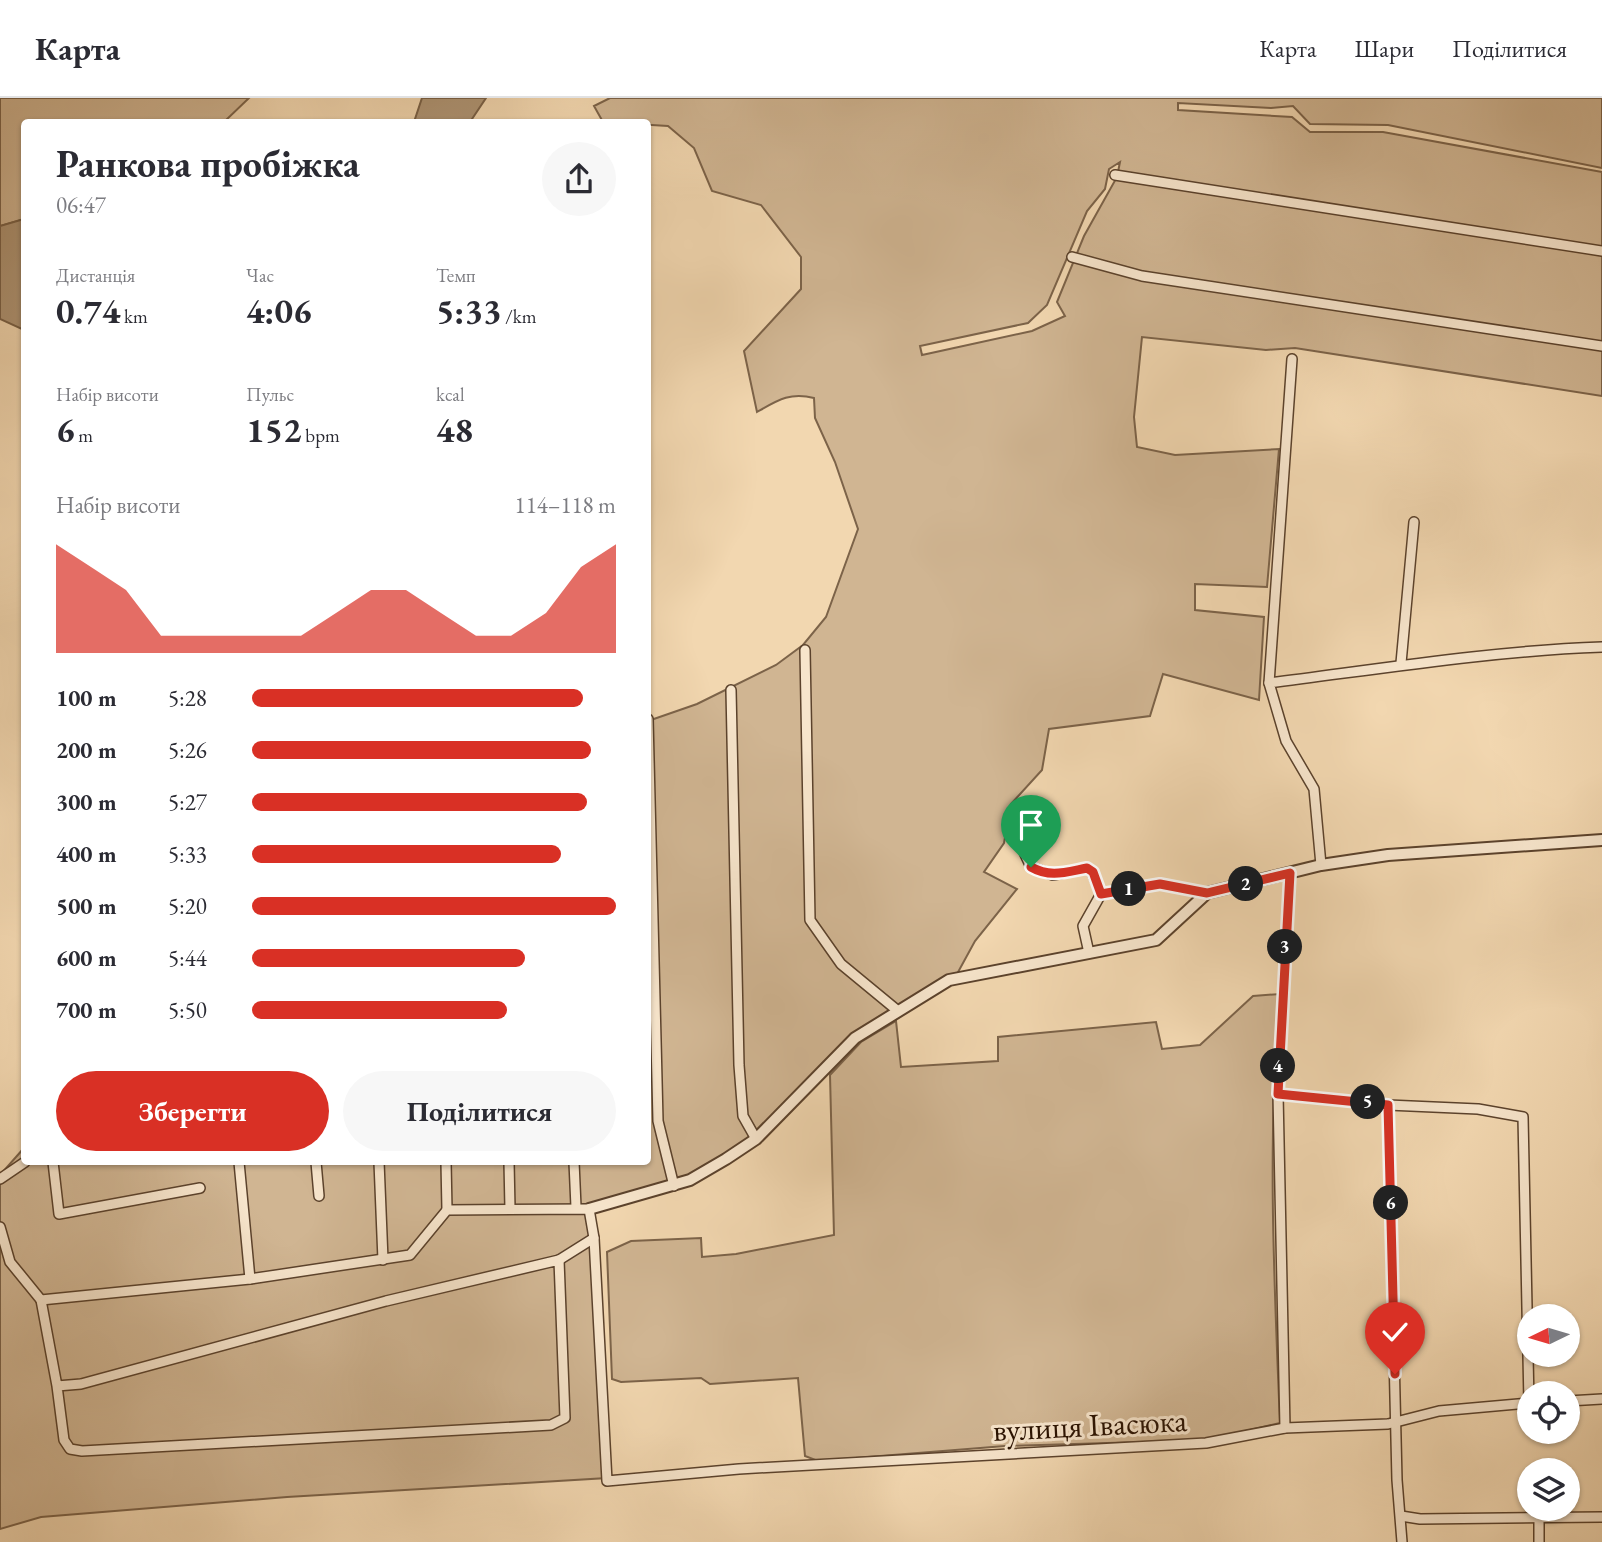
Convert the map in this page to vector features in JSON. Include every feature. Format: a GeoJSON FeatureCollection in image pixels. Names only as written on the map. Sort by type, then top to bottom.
{"type":"FeatureCollection","features":[{"type":"Feature","properties":{"kind":"street"},"geometry":{"type":"LineString","coordinates":[[1115,175],[1602,251]]}},
{"type":"Feature","properties":{"kind":"street"},"geometry":{"type":"LineString","coordinates":[[1072,257],[1143,276],[1602,346]]}},
{"type":"Feature","properties":{"kind":"street"},"geometry":{"type":"LineString","coordinates":[[1292,359],[1269,682],[1286,741],[1314,789],[1321,865]]}},
{"type":"Feature","properties":{"kind":"street"},"geometry":{"type":"LineString","coordinates":[[1401,663],[1414,522]]}},
{"type":"Feature","properties":{"kind":"street"},"geometry":{"type":"LineString","coordinates":[[1269,682],[1401,663],[1539,649],[1602,647]]}},
{"type":"Feature","properties":{"kind":"street"},"geometry":{"type":"LineString","coordinates":[[805,650],[810,920],[841,964],[898,1011]]}},
{"type":"Feature","properties":{"kind":"street"},"geometry":{"type":"LineString","coordinates":[[731,690],[739,1065],[743,1116],[757,1139]]}},
{"type":"Feature","properties":{"kind":"street"},"geometry":{"type":"LineString","coordinates":[[1028,810],[1022,848],[1031,867],[1041,873],[1053,874],[1087,868],[1093,872],[1101,894],[1083,926],[1089,953]]}},
{"type":"Feature","properties":{"kind":"street"},"geometry":{"type":"LineString","coordinates":[[651,840],[658,1121],[674,1186]]}},
{"type":"Feature","properties":{"kind":"street"},"geometry":{"type":"LineString","coordinates":[[1101,894],[1160,884],[1207,893],[1321,865],[1388,855],[1602,840]]}},
{"type":"Feature","properties":{"kind":"street"},"geometry":{"type":"LineString","coordinates":[[1285,1428],[1278,1094],[1290,873]]}},
{"type":"Feature","properties":{"kind":"street"},"geometry":{"type":"LineString","coordinates":[[447,1210],[589,1209],[690,1180],[757,1139],[855,1038],[957,977],[1156,940],[1207,893]]}},
{"type":"Feature","properties":{"kind":"street"},"geometry":{"type":"LineString","coordinates":[[1278,1094],[1388,1105],[1478,1109],[1523,1117],[1529,1381]]}},
{"type":"Feature","properties":{"kind":"street"},"geometry":{"type":"LineString","coordinates":[[1388,1105],[1398,1422],[1397,1480],[1402,1542]]}},
{"type":"Feature","properties":{"kind":"street"},"geometry":{"type":"LineString","coordinates":[[0,1179],[21,1165]]}},
{"type":"Feature","properties":{"kind":"street"},"geometry":{"type":"LineString","coordinates":[[53,1165],[59,1214],[200,1188]]}},
{"type":"Feature","properties":{"kind":"street"},"geometry":{"type":"LineString","coordinates":[[239,1165],[250,1279]]}},
{"type":"Feature","properties":{"kind":"street"},"geometry":{"type":"LineString","coordinates":[[316,1165],[319,1196]]}},
{"type":"Feature","properties":{"kind":"street"},"geometry":{"type":"LineString","coordinates":[[379,1165],[383,1259]]}},
{"type":"Feature","properties":{"kind":"street"},"geometry":{"type":"LineString","coordinates":[[41,1300],[250,1279],[383,1259],[415,1251],[447,1210],[446,1165]]}},
{"type":"Feature","properties":{"kind":"street"},"geometry":{"type":"LineString","coordinates":[[509,1165],[510,1209]]}},
{"type":"Feature","properties":{"kind":"street"},"geometry":{"type":"LineString","coordinates":[[574,1165],[576,1207]]}},
{"type":"Feature","properties":{"kind":"street"},"geometry":{"type":"LineString","coordinates":[[57,1386],[80,1384],[386,1301],[559,1259],[594,1238],[589,1209]]}},
{"type":"Feature","properties":{"kind":"street"},"geometry":{"type":"LineString","coordinates":[[0,1227],[10,1262],[41,1300],[64,1440],[70,1449],[82,1451],[551,1425],[565,1418],[559,1259]]}},
{"type":"Feature","properties":{"kind":"street","name":"вулиця Івасюка"},"geometry":{"type":"LineString","coordinates":[[594,1238],[607,1481],[739,1469],[1206,1443],[1285,1428],[1398,1422],[1439,1411],[1517,1404]]}},
{"type":"Feature","properties":{"kind":"street"},"geometry":{"type":"LineString","coordinates":[[1580,1400],[1602,1399]]}},
{"type":"Feature","properties":{"kind":"street"},"geometry":{"type":"LineString","coordinates":[[1401,1516],[1420,1519],[1517,1517]]}},
{"type":"Feature","properties":{"kind":"street"},"geometry":{"type":"LineString","coordinates":[[1580,1517],[1602,1517]]}},
{"type":"Feature","properties":{"kind":"street"},"geometry":{"type":"LineString","coordinates":[[1539,1521],[1539,1542]]}},
{"type":"Feature","properties":{"kind":"shaded area"},"geometry":{"type":"Polygon","coordinates":[[[0,98],[249,98],[227,119],[21,119],[21,220],[0,226],[0,98]]]}},
{"type":"Feature","properties":{"kind":"shaded area"},"geometry":{"type":"Polygon","coordinates":[[[422,98],[486,98],[472,119],[415,119],[422,98]]]}},
{"type":"Feature","properties":{"kind":"shaded area"},"geometry":{"type":"Polygon","coordinates":[[[610,98],[1602,98],[1602,168],[1388,125],[1310,124],[1293,106],[1271,108],[1178,103],[1178,110],[1292,117],[1310,132],[1383,132],[1602,172],[1602,396],[1295,348],[1266,350],[1142,337],[1134,417],[1137,447],[1175,455],[1279,449],[1267,587],[1195,584],[1195,610],[1264,617],[1259,700],[1163,674],[1150,716],[1049,729],[1042,770],[1011,804],[1004,843],[984,872],[1017,889],[975,941],[957,974],[863,1031],[744,1145],[684,1180],[584,1207],[598,1259],[607,1478],[287,1497],[41,1517],[0,1529],[0,1175],[21,1151],[21,1165],[651,1165],[651,720],[697,704],[776,665],[803,645],[826,617],[858,529],[835,462],[815,418],[814,398],[791,397],[757,412],[744,351],[801,289],[801,257],[761,205],[712,191],[694,148],[668,126],[651,125],[651,119],[601,119],[594,106],[610,98]],[[1120,162],[1109,169],[1105,189],[1087,211],[1047,305],[1028,323],[920,346],[922,355],[1032,331],[1065,316],[1057,302],[1084,236],[1117,177],[1120,162]]]}},
{"type":"Feature","properties":{"kind":"shaded area"},"geometry":{"type":"Polygon","coordinates":[[[21,220],[21,329],[0,319],[0,226],[21,220]]]}},
{"type":"Feature","properties":{"kind":"shaded area"},"geometry":{"type":"Polygon","coordinates":[[[1280,994],[1273,1155],[1280,1423],[1207,1440],[1005,1446],[818,1461],[805,1456],[798,1378],[710,1384],[701,1378],[621,1382],[612,1379],[607,1252],[631,1241],[701,1238],[702,1257],[736,1254],[834,1235],[830,1075],[861,1042],[896,1021],[901,1067],[998,1061],[998,1037],[1156,1022],[1162,1049],[1200,1045],[1253,996],[1280,994]]]}},
{"type":"Feature","properties":{"kind":"route"},"geometry":{"type":"LineString","coordinates":[[1031,867],[1041,873],[1053,874],[1087,868],[1093,872],[1101,894],[1160,884],[1207,893],[1290,873],[1278,1094],[1388,1105],[1395,1374]]}}]}
